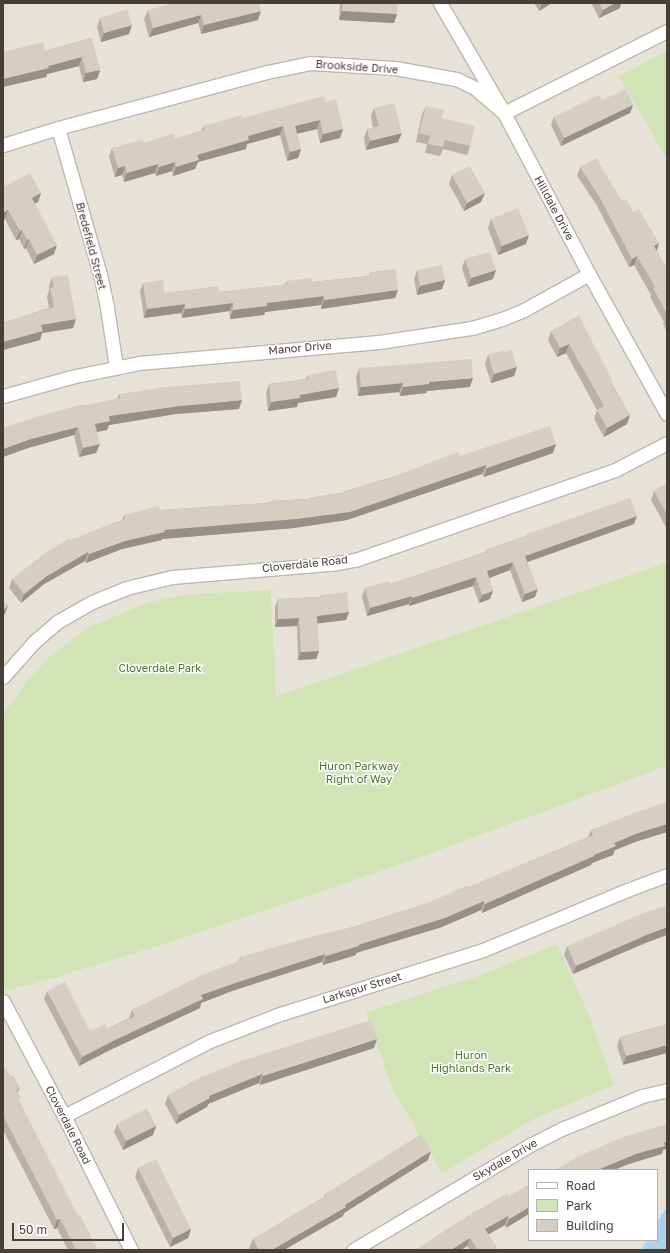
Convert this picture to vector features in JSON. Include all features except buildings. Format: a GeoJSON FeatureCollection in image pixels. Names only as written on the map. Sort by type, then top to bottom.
{"type":"FeatureCollection","features":[{"type":"Feature","properties":{"kind":"street","name":"Hilldale Drive"},"geometry":{"type":"LineString","coordinates":[[440,3],[504,113],[589,274],[667,414]]}},
{"type":"Feature","properties":{"kind":"street"},"geometry":{"type":"LineString","coordinates":[[504,113],[667,31]]}},
{"type":"Feature","properties":{"kind":"street","name":"Brookside Drive"},"geometry":{"type":"LineString","coordinates":[[3,145],[58,128],[267,72],[311,63],[395,68],[456,79],[475,88],[504,113]]}},
{"type":"Feature","properties":{"kind":"street","name":"Bredefield Street"},"geometry":{"type":"LineString","coordinates":[[58,128],[100,274],[116,367]]}},
{"type":"Feature","properties":{"kind":"street","name":"Manor Drive"},"geometry":{"type":"LineString","coordinates":[[3,396],[27,388],[116,367],[247,352],[379,342],[461,330],[502,319],[524,310],[589,274]]}},
{"type":"Feature","properties":{"kind":"street","name":"Cloverdale Road"},"geometry":{"type":"LineString","coordinates":[[3,678],[31,646],[57,622],[92,602],[126,588],[172,577],[331,564],[358,558],[615,470],[667,443]]}},
{"type":"Feature","properties":{"kind":"street","name":"Larkspur Street"},"geometry":{"type":"LineString","coordinates":[[64,1116],[210,1041],[277,1015],[483,950],[622,892],[667,875]]}},
{"type":"Feature","properties":{"kind":"street","name":"Cloverdale Road"},"geometry":{"type":"LineString","coordinates":[[3,1001],[64,1116],[132,1250]]}},
{"type":"Feature","properties":{"kind":"street","name":"Skydale Drive"},"geometry":{"type":"LineString","coordinates":[[353,1250],[530,1145],[564,1128],[642,1096],[667,1090]]}},
{"type":"Feature","properties":{"kind":"shaded area"},"geometry":{"type":"Polygon","coordinates":[[[3,3],[667,3],[667,50],[619,76],[667,160],[667,562],[276,696],[271,590],[205,593],[149,602],[86,628],[49,657],[26,682],[3,714],[3,3]]]}},
{"type":"Feature","properties":{"kind":"shaded area"},"geometry":{"type":"Polygon","coordinates":[[[667,766],[667,1250],[3,1250],[3,991],[31,985],[172,942],[411,861],[667,766]],[[557,944],[478,976],[534,1119],[613,1085],[557,944]]]}},
{"type":"Feature","properties":{"kind":"green space"},"geometry":{"type":"Polygon","coordinates":[[[667,50],[667,160],[619,76],[667,50]]]}},
{"type":"Feature","properties":{"kind":"green space","name":"Huron Parkway Right of Way"},"geometry":{"type":"Polygon","coordinates":[[[667,562],[667,766],[411,861],[172,942],[31,985],[3,991],[3,714],[26,682],[49,657],[86,628],[149,602],[205,593],[271,590],[276,696],[667,562]]]}},
{"type":"Feature","properties":{"kind":"green space","name":"Huron Highlands Park"},"geometry":{"type":"Polygon","coordinates":[[[557,944],[589,1015],[614,1085],[534,1119],[442,1173],[393,1090],[366,1012],[478,976],[557,944]]]}},
{"type":"Feature","properties":{"kind":"water"},"geometry":{"type":"Polygon","coordinates":[[[667,1207],[667,1250],[641,1250],[646,1241],[658,1241],[658,1220],[667,1207]]]}},
{"type":"Feature","properties":{"kind":"park label","name":"Cloverdale Park"},"geometry":{"type":"Point","coordinates":[160,668]}}]}
